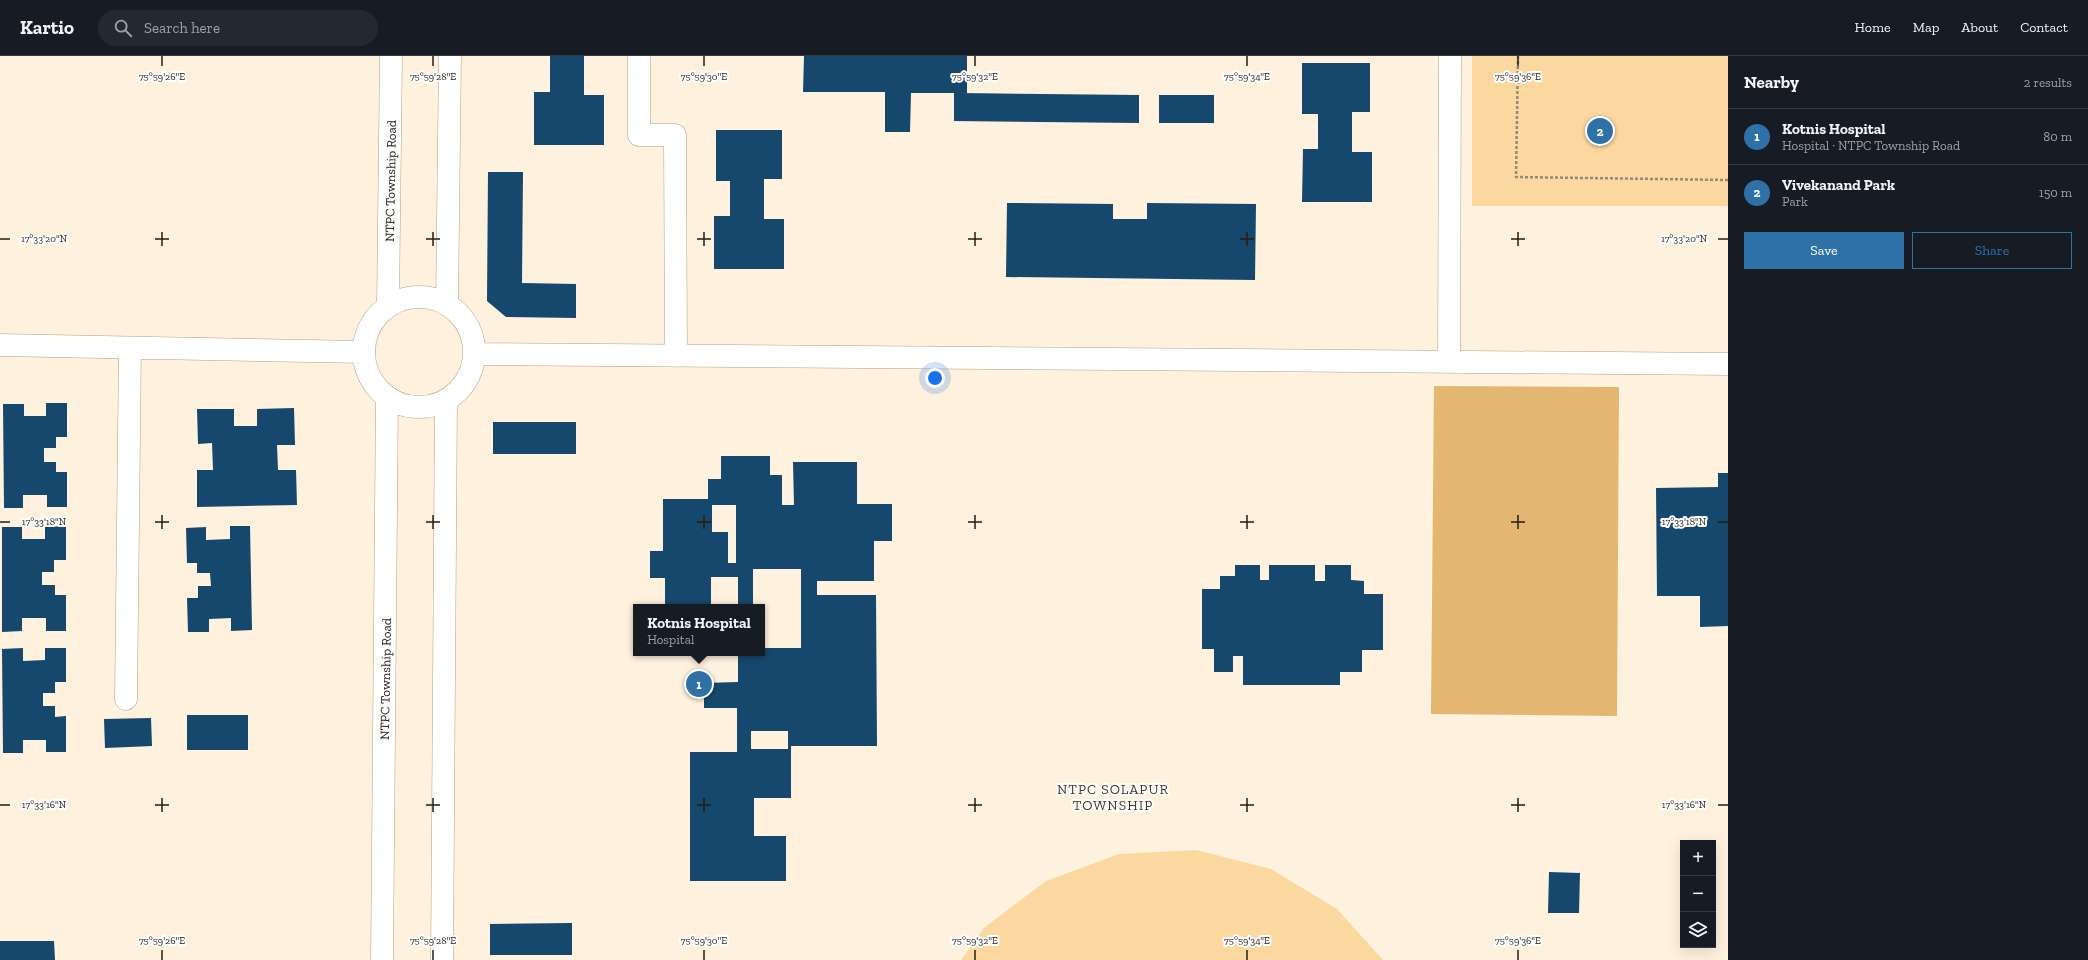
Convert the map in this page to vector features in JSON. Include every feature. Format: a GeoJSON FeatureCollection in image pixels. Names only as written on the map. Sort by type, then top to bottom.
{"type":"FeatureCollection","features":[{"type":"Feature","properties":{"kind":"street","name":"NTPC Township Road"},"geometry":{"type":"LineString","coordinates":[[388,306],[391,56]]}},
{"type":"Feature","properties":{"kind":"street"},"geometry":{"type":"LineString","coordinates":[[448,305],[450,56]]}},
{"type":"Feature","properties":{"kind":"street"},"geometry":{"type":"LineString","coordinates":[[639,56],[639,135],[675,135],[676,356]]}},
{"type":"Feature","properties":{"kind":"street"},"geometry":{"type":"LineString","coordinates":[[1448,362],[1450,56]]}},
{"type":"Feature","properties":{"kind":"street"},"geometry":{"type":"LineString","coordinates":[[426,297],[448,305],[459,314],[470,330],[474,354],[472,368],[464,384],[446,400],[433,406],[414,407],[395,402],[387,397],[370,379],[364,363],[364,346],[368,329],[378,315],[388,306],[408,298],[426,297]]}},
{"type":"Feature","properties":{"kind":"street"},"geometry":{"type":"LineString","coordinates":[[0,345],[364,352]]}},
{"type":"Feature","properties":{"kind":"street"},"geometry":{"type":"LineString","coordinates":[[126,699],[130,348]]}},
{"type":"Feature","properties":{"kind":"street"},"geometry":{"type":"LineString","coordinates":[[474,354],[1728,364]]}},
{"type":"Feature","properties":{"kind":"street","name":"NTPC Township Road"},"geometry":{"type":"LineString","coordinates":[[382,960],[387,397]]}},
{"type":"Feature","properties":{"kind":"street"},"geometry":{"type":"LineString","coordinates":[[442,960],[446,400]]}},
{"type":"Feature","properties":{"kind":"path"},"geometry":{"type":"LineString","coordinates":[[1518,56],[1516,177],[1728,180]]}},
{"type":"Feature","properties":{"kind":"shaded area"},"geometry":{"type":"Polygon","coordinates":[[[1472,56],[1728,56],[1728,206],[1472,206],[1472,56]]]}},
{"type":"Feature","properties":{"kind":"shaded area"},"geometry":{"type":"Polygon","coordinates":[[[1434,386],[1619,387],[1617,716],[1431,714],[1434,386]]]}},
{"type":"Feature","properties":{"kind":"shaded area"},"geometry":{"type":"Polygon","coordinates":[[[1196,850],[1271,869],[1337,909],[1383,960],[961,960],[985,927],[1046,881],[1119,854],[1196,850]]]}},
{"type":"Feature","properties":{"kind":"building"},"geometry":{"type":"Polygon","coordinates":[[[550,56],[584,56],[584,95],[604,95],[604,145],[534,145],[534,92],[550,92],[550,56]]]}},
{"type":"Feature","properties":{"kind":"building"},"geometry":{"type":"Polygon","coordinates":[[[804,56],[967,56],[967,93],[958,93],[1139,95],[1139,123],[954,121],[954,93],[911,93],[910,132],[885,132],[885,92],[803,92],[804,56]]]}},
{"type":"Feature","properties":{"kind":"building"},"geometry":{"type":"Polygon","coordinates":[[[1302,63],[1370,63],[1370,112],[1352,112],[1352,152],[1372,152],[1372,202],[1302,202],[1303,149],[1318,149],[1318,114],[1302,114],[1302,63]]]}},
{"type":"Feature","properties":{"kind":"building"},"geometry":{"type":"Polygon","coordinates":[[[1159,95],[1214,95],[1214,123],[1159,123],[1159,95]]]}},
{"type":"Feature","properties":{"kind":"building"},"geometry":{"type":"Polygon","coordinates":[[[716,130],[782,130],[782,179],[764,179],[764,219],[784,219],[784,269],[714,269],[714,216],[730,216],[730,181],[716,181],[716,130]]]}},
{"type":"Feature","properties":{"kind":"building"},"geometry":{"type":"Polygon","coordinates":[[[488,172],[523,172],[522,283],[576,284],[576,318],[506,317],[487,301],[488,172]]]}},
{"type":"Feature","properties":{"kind":"building"},"geometry":{"type":"Polygon","coordinates":[[[1007,203],[1113,204],[1113,219],[1147,219],[1147,203],[1256,204],[1255,280],[1006,277],[1007,203]]]}},
{"type":"Feature","properties":{"kind":"building"},"geometry":{"type":"Polygon","coordinates":[[[46,403],[67,403],[67,437],[56,437],[56,448],[44,448],[44,462],[56,462],[56,472],[67,472],[67,507],[47,507],[47,495],[23,495],[23,508],[4,508],[3,404],[24,404],[24,416],[46,416],[46,403]]]}},
{"type":"Feature","properties":{"kind":"building"},"geometry":{"type":"Polygon","coordinates":[[[294,408],[295,445],[277,445],[278,470],[296,470],[297,505],[197,507],[197,470],[213,470],[212,443],[198,444],[197,409],[234,409],[234,426],[257,426],[257,409],[294,408]]]}},
{"type":"Feature","properties":{"kind":"building"},"geometry":{"type":"Polygon","coordinates":[[[493,422],[576,422],[576,454],[493,454],[493,422]]]}},
{"type":"Feature","properties":{"kind":"building"},"geometry":{"type":"Polygon","coordinates":[[[721,456],[770,456],[770,475],[782,475],[782,505],[794,505],[793,462],[857,462],[857,504],[892,504],[892,541],[874,541],[874,581],[817,581],[817,595],[876,595],[877,746],[791,746],[791,798],[754,798],[754,836],[786,836],[786,881],[690,881],[690,752],[737,752],[737,708],[704,708],[704,683],[738,682],[738,656],[765,656],[765,648],[801,648],[801,569],[753,569],[753,604],[738,604],[738,577],[711,577],[711,604],[665,604],[665,578],[650,578],[650,551],[663,551],[663,499],[708,499],[708,479],[721,479],[721,456]],[[712,505],[712,532],[728,532],[728,563],[736,563],[736,505],[712,505]],[[751,731],[751,749],[788,749],[788,731],[751,731]]]}},
{"type":"Feature","properties":{"kind":"building"},"geometry":{"type":"Polygon","coordinates":[[[1718,473],[1728,473],[1728,626],[1700,627],[1700,596],[1657,596],[1656,488],[1718,487],[1718,473]]]}},
{"type":"Feature","properties":{"kind":"building"},"geometry":{"type":"Polygon","coordinates":[[[66,526],[66,560],[54,560],[54,572],[42,572],[42,585],[55,585],[55,595],[66,595],[66,631],[46,631],[46,618],[22,618],[22,631],[2,632],[2,527],[22,527],[22,539],[45,539],[45,527],[66,526]]]}},
{"type":"Feature","properties":{"kind":"building"},"geometry":{"type":"Polygon","coordinates":[[[230,526],[250,526],[252,630],[231,631],[231,618],[209,619],[209,632],[188,632],[187,598],[198,598],[198,586],[211,586],[210,573],[197,573],[197,563],[187,563],[186,528],[206,527],[206,540],[230,539],[230,526]]]}},
{"type":"Feature","properties":{"kind":"building"},"geometry":{"type":"Polygon","coordinates":[[[1235,565],[1260,565],[1260,580],[1269,580],[1269,565],[1315,565],[1315,581],[1325,581],[1325,565],[1351,565],[1351,580],[1364,581],[1364,594],[1383,594],[1383,650],[1362,650],[1362,672],[1340,672],[1340,685],[1243,685],[1243,656],[1233,656],[1233,672],[1214,672],[1214,649],[1202,649],[1202,589],[1220,589],[1220,576],[1235,576],[1235,565]]]}},
{"type":"Feature","properties":{"kind":"building"},"geometry":{"type":"Polygon","coordinates":[[[23,648],[23,661],[45,660],[45,648],[66,648],[66,682],[55,682],[55,693],[43,693],[43,706],[55,706],[55,717],[66,716],[66,752],[46,752],[46,740],[23,740],[23,753],[3,753],[2,649],[23,648]]]}},
{"type":"Feature","properties":{"kind":"building"},"geometry":{"type":"Polygon","coordinates":[[[187,715],[248,715],[248,750],[187,750],[187,715]]]}},
{"type":"Feature","properties":{"kind":"building"},"geometry":{"type":"Polygon","coordinates":[[[151,718],[152,746],[105,748],[104,719],[151,718]]]}},
{"type":"Feature","properties":{"kind":"building"},"geometry":{"type":"Polygon","coordinates":[[[1549,872],[1580,873],[1579,913],[1548,913],[1549,872]]]}},
{"type":"Feature","properties":{"kind":"building"},"geometry":{"type":"Polygon","coordinates":[[[572,923],[572,955],[490,955],[490,924],[572,923]]]}},
{"type":"Feature","properties":{"kind":"building"},"geometry":{"type":"Polygon","coordinates":[[[0,941],[54,941],[55,960],[0,960],[0,941]]]}},
{"type":"Feature","properties":{"kind":"place","name":"Vivekanand Park"},"geometry":{"type":"Point","coordinates":[1600,131]}},
{"type":"Feature","properties":{"kind":"place","name":"Kotnis Hospital"},"geometry":{"type":"Point","coordinates":[699,684]}},
{"type":"Feature","properties":{"kind":"district","name":"NTPC SOLAPUR TOWNSHIP"},"geometry":{"type":"Point","coordinates":[1113,798]}}]}
